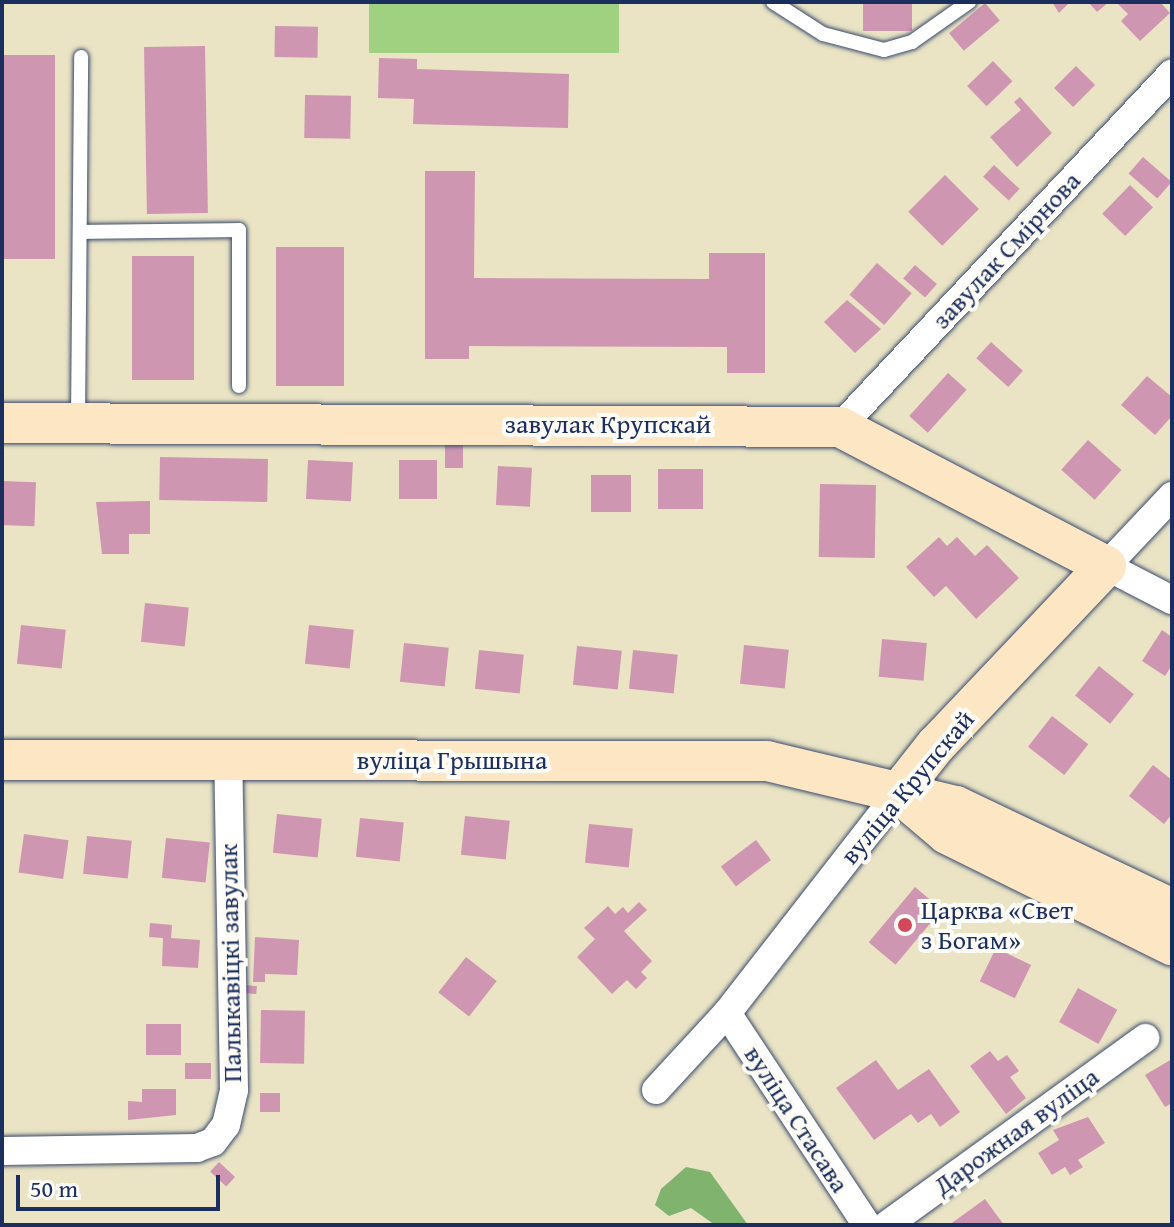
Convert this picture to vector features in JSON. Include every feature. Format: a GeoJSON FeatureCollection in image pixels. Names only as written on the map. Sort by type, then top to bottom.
{"type":"FeatureCollection","features":[{"type":"Feature","properties":{"kind":"main road","name":"завулак Крупскай"},"geometry":{"type":"LineString","coordinates":[[2,423],[840,427],[1106,566]]}},
{"type":"Feature","properties":{"kind":"main road","name":"вуліца Крупскай"},"geometry":{"type":"LineString","coordinates":[[898,793],[936,745],[1106,566]]}},
{"type":"Feature","properties":{"kind":"main road","name":"вуліца Грышына"},"geometry":{"type":"LineString","coordinates":[[2,760],[767,761],[956,806],[1172,909]]}},
{"type":"Feature","properties":{"kind":"main road","name":"вуліца Грышына"},"geometry":{"type":"LineString","coordinates":[[898,793],[947,834],[1172,945]]}},
{"type":"Feature","properties":{"kind":"street","name":"завулак Смірнова"},"geometry":{"type":"LineString","coordinates":[[840,427],[1172,73]]}},
{"type":"Feature","properties":{"kind":"street","name":"вуліца Крупскай"},"geometry":{"type":"LineString","coordinates":[[1106,566],[1172,496]]}},
{"type":"Feature","properties":{"kind":"street","name":"завулак Крупскай"},"geometry":{"type":"LineString","coordinates":[[1106,566],[1172,600]]}},
{"type":"Feature","properties":{"kind":"street","name":"Палыкавіцкі завулак"},"geometry":{"type":"LineString","coordinates":[[2,1151],[197,1148],[213,1142],[226,1125],[234,1090],[228,759]]}},
{"type":"Feature","properties":{"kind":"street","name":"вуліца Крупскай"},"geometry":{"type":"LineString","coordinates":[[656,1090],[727,1013],[898,793]]}},
{"type":"Feature","properties":{"kind":"street","name":"вуліца Стасава"},"geometry":{"type":"LineString","coordinates":[[727,1013],[867,1225]]}},
{"type":"Feature","properties":{"kind":"street","name":"Дарожная вуліца"},"geometry":{"type":"LineString","coordinates":[[887,1225],[1145,1038]]}},
{"type":"Feature","properties":{"kind":"lane"},"geometry":{"type":"LineString","coordinates":[[773,2],[823,34],[884,50],[912,42],[969,2]]}},
{"type":"Feature","properties":{"kind":"lane"},"geometry":{"type":"LineString","coordinates":[[78,422],[81,57]]}},
{"type":"Feature","properties":{"kind":"lane"},"geometry":{"type":"LineString","coordinates":[[80,232],[239,230],[239,386]]}},
{"type":"Feature","properties":{"kind":"green space"},"geometry":{"type":"Polygon","coordinates":[[[369,2],[619,2],[619,53],[369,53],[369,2]]]}},
{"type":"Feature","properties":{"kind":"green space"},"geometry":{"type":"Polygon","coordinates":[[[686,1167],[710,1172],[748,1225],[715,1225],[691,1208],[669,1216],[655,1205],[661,1189],[686,1167]]]}},
{"type":"Feature","properties":{"kind":"building"},"geometry":{"type":"Polygon","coordinates":[[[863,2],[912,2],[912,31],[863,31],[863,2]]]}},
{"type":"Feature","properties":{"kind":"building"},"geometry":{"type":"Polygon","coordinates":[[[1052,2],[1066,2],[1068,4],[1059,13],[1052,2]]]}},
{"type":"Feature","properties":{"kind":"building"},"geometry":{"type":"Polygon","coordinates":[[[1088,2],[1109,2],[1097,12],[1088,2]]]}},
{"type":"Feature","properties":{"kind":"building"},"geometry":{"type":"Polygon","coordinates":[[[1116,2],[1160,2],[1170,13],[1140,41],[1121,21],[1128,14],[1116,2]]]}},
{"type":"Feature","properties":{"kind":"building"},"geometry":{"type":"Polygon","coordinates":[[[985,3],[1000,21],[964,51],[949,33],[985,3]]]}},
{"type":"Feature","properties":{"kind":"building"},"geometry":{"type":"Polygon","coordinates":[[[275,26],[318,27],[317,58],[274,57],[275,26]]]}},
{"type":"Feature","properties":{"kind":"building"},"geometry":{"type":"Polygon","coordinates":[[[205,46],[208,213],[147,214],[144,47],[205,46]]]}},
{"type":"Feature","properties":{"kind":"building"},"geometry":{"type":"Polygon","coordinates":[[[2,55],[55,55],[55,259],[2,259],[2,55]]]}},
{"type":"Feature","properties":{"kind":"building"},"geometry":{"type":"Polygon","coordinates":[[[379,58],[417,59],[417,69],[569,74],[568,128],[413,124],[414,99],[378,98],[379,58]]]}},
{"type":"Feature","properties":{"kind":"building"},"geometry":{"type":"Polygon","coordinates":[[[993,61],[1012,81],[987,106],[967,86],[993,61]]]}},
{"type":"Feature","properties":{"kind":"building"},"geometry":{"type":"Polygon","coordinates":[[[1076,66],[1095,85],[1073,107],[1054,88],[1076,66]]]}},
{"type":"Feature","properties":{"kind":"building"},"geometry":{"type":"Polygon","coordinates":[[[305,95],[351,96],[350,139],[304,138],[305,95]]]}},
{"type":"Feature","properties":{"kind":"building"},"geometry":{"type":"Polygon","coordinates":[[[1020,97],[1052,133],[1017,167],[990,137],[1021,110],[1014,102],[1020,97]]]}},
{"type":"Feature","properties":{"kind":"building"},"geometry":{"type":"Polygon","coordinates":[[[1143,157],[1172,182],[1157,199],[1129,174],[1143,157]]]}},
{"type":"Feature","properties":{"kind":"building"},"geometry":{"type":"Polygon","coordinates":[[[994,165],[1020,189],[1009,201],[983,177],[994,165]]]}},
{"type":"Feature","properties":{"kind":"building"},"geometry":{"type":"Polygon","coordinates":[[[425,171],[475,171],[474,278],[709,279],[709,253],[765,253],[765,373],[727,373],[727,347],[469,346],[469,359],[425,359],[425,171]]]}},
{"type":"Feature","properties":{"kind":"building"},"geometry":{"type":"Polygon","coordinates":[[[945,175],[979,209],[942,246],[908,212],[945,175]]]}},
{"type":"Feature","properties":{"kind":"building"},"geometry":{"type":"Polygon","coordinates":[[[1130,185],[1153,207],[1125,236],[1102,214],[1130,185]]]}},
{"type":"Feature","properties":{"kind":"building"},"geometry":{"type":"Polygon","coordinates":[[[276,247],[344,247],[344,386],[276,386],[276,247]]]}},
{"type":"Feature","properties":{"kind":"building"},"geometry":{"type":"Polygon","coordinates":[[[132,256],[194,256],[194,380],[132,380],[132,256]]]}},
{"type":"Feature","properties":{"kind":"building"},"geometry":{"type":"Polygon","coordinates":[[[877,263],[912,293],[884,325],[849,295],[877,263]]]}},
{"type":"Feature","properties":{"kind":"building"},"geometry":{"type":"Polygon","coordinates":[[[915,265],[937,284],[925,298],[903,279],[915,265]]]}},
{"type":"Feature","properties":{"kind":"building"},"geometry":{"type":"Polygon","coordinates":[[[847,300],[881,329],[855,353],[824,322],[847,300]]]}},
{"type":"Feature","properties":{"kind":"building"},"geometry":{"type":"Polygon","coordinates":[[[991,342],[1023,371],[1008,387],[976,358],[991,342]]]}},
{"type":"Feature","properties":{"kind":"building"},"geometry":{"type":"Polygon","coordinates":[[[948,373],[967,390],[928,433],[909,416],[948,373]]]}},
{"type":"Feature","properties":{"kind":"building"},"geometry":{"type":"Polygon","coordinates":[[[1147,376],[1172,397],[1172,416],[1155,435],[1121,405],[1147,376]]]}},
{"type":"Feature","properties":{"kind":"building"},"geometry":{"type":"Polygon","coordinates":[[[1088,440],[1121,470],[1095,500],[1061,470],[1088,440]]]}},
{"type":"Feature","properties":{"kind":"building"},"geometry":{"type":"Polygon","coordinates":[[[445,445],[463,445],[463,468],[445,468],[445,445]]]}},
{"type":"Feature","properties":{"kind":"building"},"geometry":{"type":"Polygon","coordinates":[[[160,457],[268,459],[267,502],[159,500],[160,457]]]}},
{"type":"Feature","properties":{"kind":"building"},"geometry":{"type":"Polygon","coordinates":[[[308,460],[353,462],[351,501],[306,499],[308,460]]]}},
{"type":"Feature","properties":{"kind":"building"},"geometry":{"type":"Polygon","coordinates":[[[399,460],[437,460],[437,499],[399,499],[399,460]]]}},
{"type":"Feature","properties":{"kind":"building"},"geometry":{"type":"Polygon","coordinates":[[[498,466],[532,468],[530,507],[496,505],[498,466]]]}},
{"type":"Feature","properties":{"kind":"building"},"geometry":{"type":"Polygon","coordinates":[[[658,469],[703,469],[703,509],[658,509],[658,469]]]}},
{"type":"Feature","properties":{"kind":"building"},"geometry":{"type":"Polygon","coordinates":[[[591,475],[631,475],[631,512],[591,512],[591,475]]]}},
{"type":"Feature","properties":{"kind":"building"},"geometry":{"type":"Polygon","coordinates":[[[2,481],[36,482],[34,526],[2,525],[2,481]]]}},
{"type":"Feature","properties":{"kind":"building"},"geometry":{"type":"Polygon","coordinates":[[[820,484],[876,485],[875,558],[819,557],[820,484]]]}},
{"type":"Feature","properties":{"kind":"building"},"geometry":{"type":"Polygon","coordinates":[[[150,501],[150,534],[129,534],[129,554],[102,554],[96,502],[150,501]]]}},
{"type":"Feature","properties":{"kind":"building"},"geometry":{"type":"Polygon","coordinates":[[[939,537],[947,546],[957,537],[975,556],[987,545],[1019,578],[976,619],[946,586],[934,597],[906,567],[939,537]]]}},
{"type":"Feature","properties":{"kind":"building"},"geometry":{"type":"Polygon","coordinates":[[[145,603],[189,608],[185,646],[141,642],[145,603]]]}},
{"type":"Feature","properties":{"kind":"building"},"geometry":{"type":"Polygon","coordinates":[[[21,625],[66,630],[62,668],[17,664],[21,625]]]}},
{"type":"Feature","properties":{"kind":"building"},"geometry":{"type":"Polygon","coordinates":[[[309,625],[354,630],[350,668],[305,664],[309,625]]]}},
{"type":"Feature","properties":{"kind":"building"},"geometry":{"type":"Polygon","coordinates":[[[1162,630],[1172,637],[1172,665],[1165,676],[1142,661],[1162,630]]]}},
{"type":"Feature","properties":{"kind":"building"},"geometry":{"type":"Polygon","coordinates":[[[882,639],[927,643],[924,681],[879,677],[882,639]]]}},
{"type":"Feature","properties":{"kind":"building"},"geometry":{"type":"Polygon","coordinates":[[[404,643],[449,648],[445,686],[400,682],[404,643]]]}},
{"type":"Feature","properties":{"kind":"building"},"geometry":{"type":"Polygon","coordinates":[[[744,645],[789,650],[785,688],[740,684],[744,645]]]}},
{"type":"Feature","properties":{"kind":"building"},"geometry":{"type":"Polygon","coordinates":[[[577,646],[622,651],[618,689],[573,685],[577,646]]]}},
{"type":"Feature","properties":{"kind":"building"},"geometry":{"type":"Polygon","coordinates":[[[479,650],[524,655],[520,693],[475,689],[479,650]]]}},
{"type":"Feature","properties":{"kind":"building"},"geometry":{"type":"Polygon","coordinates":[[[633,650],[678,655],[674,693],[629,689],[633,650]]]}},
{"type":"Feature","properties":{"kind":"building"},"geometry":{"type":"Polygon","coordinates":[[[1099,666],[1134,694],[1110,724],[1075,696],[1099,666]]]}},
{"type":"Feature","properties":{"kind":"building"},"geometry":{"type":"Polygon","coordinates":[[[1052,716],[1088,744],[1064,775],[1028,747],[1052,716]]]}},
{"type":"Feature","properties":{"kind":"building"},"geometry":{"type":"Polygon","coordinates":[[[1153,765],[1172,780],[1172,814],[1164,824],[1129,796],[1153,765]]]}},
{"type":"Feature","properties":{"kind":"building"},"geometry":{"type":"Polygon","coordinates":[[[277,814],[322,819],[318,857],[273,853],[277,814]]]}},
{"type":"Feature","properties":{"kind":"building"},"geometry":{"type":"Polygon","coordinates":[[[465,816],[510,821],[506,859],[461,855],[465,816]]]}},
{"type":"Feature","properties":{"kind":"building"},"geometry":{"type":"Polygon","coordinates":[[[360,818],[404,823],[400,861],[356,857],[360,818]]]}},
{"type":"Feature","properties":{"kind":"building"},"geometry":{"type":"Polygon","coordinates":[[[589,824],[633,829],[629,867],[585,863],[589,824]]]}},
{"type":"Feature","properties":{"kind":"building"},"geometry":{"type":"Polygon","coordinates":[[[24,834],[69,840],[63,879],[19,873],[24,834]]]}},
{"type":"Feature","properties":{"kind":"building"},"geometry":{"type":"Polygon","coordinates":[[[87,836],[132,841],[128,878],[83,874],[87,836]]]}},
{"type":"Feature","properties":{"kind":"building"},"geometry":{"type":"Polygon","coordinates":[[[166,838],[210,843],[206,882],[162,878],[166,838]]]}},
{"type":"Feature","properties":{"kind":"building"},"geometry":{"type":"Polygon","coordinates":[[[756,840],[771,860],[736,886],[721,866],[756,840]]]}},
{"type":"Feature","properties":{"kind":"building","name":"Царква «Свет з Богам»"},"geometry":{"type":"Polygon","coordinates":[[[915,887],[942,909],[896,965],[869,942],[915,887]]]}},
{"type":"Feature","properties":{"kind":"building"},"geometry":{"type":"Polygon","coordinates":[[[639,902],[647,910],[624,931],[652,961],[641,972],[647,978],[636,989],[627,980],[612,994],[577,957],[595,939],[584,928],[608,906],[615,914],[623,907],[628,913],[639,902]]]}},
{"type":"Feature","properties":{"kind":"building"},"geometry":{"type":"Polygon","coordinates":[[[150,923],[172,925],[171,938],[200,940],[198,968],[162,966],[163,938],[149,937],[150,923]]]}},
{"type":"Feature","properties":{"kind":"building"},"geometry":{"type":"Polygon","coordinates":[[[255,937],[299,940],[297,975],[265,974],[265,982],[253,982],[255,937]]]}},
{"type":"Feature","properties":{"kind":"building"},"geometry":{"type":"Polygon","coordinates":[[[996,948],[1031,965],[1015,998],[980,981],[996,948]]]}},
{"type":"Feature","properties":{"kind":"building"},"geometry":{"type":"Polygon","coordinates":[[[466,957],[497,981],[469,1016],[438,992],[466,957]]]}},
{"type":"Feature","properties":{"kind":"building"},"geometry":{"type":"Polygon","coordinates":[[[245,985],[257,986],[256,994],[244,993],[245,985]]]}},
{"type":"Feature","properties":{"kind":"building"},"geometry":{"type":"Polygon","coordinates":[[[1078,988],[1117,1010],[1098,1044],[1059,1022],[1078,988]]]}},
{"type":"Feature","properties":{"kind":"building"},"geometry":{"type":"Polygon","coordinates":[[[261,1010],[305,1011],[304,1064],[260,1063],[261,1010]]]}},
{"type":"Feature","properties":{"kind":"building"},"geometry":{"type":"Polygon","coordinates":[[[146,1024],[181,1024],[181,1055],[146,1055],[146,1024]]]}},
{"type":"Feature","properties":{"kind":"building"},"geometry":{"type":"Polygon","coordinates":[[[990,1051],[998,1061],[1007,1055],[1019,1071],[1010,1077],[1026,1098],[1006,1114],[970,1066],[990,1051]]]}},
{"type":"Feature","properties":{"kind":"building"},"geometry":{"type":"Polygon","coordinates":[[[1172,1059],[1172,1103],[1165,1107],[1145,1075],[1172,1059]]]}},
{"type":"Feature","properties":{"kind":"building"},"geometry":{"type":"Polygon","coordinates":[[[876,1060],[898,1090],[929,1069],[960,1112],[940,1127],[931,1114],[918,1123],[911,1114],[874,1140],[836,1088],[876,1060]]]}},
{"type":"Feature","properties":{"kind":"building"},"geometry":{"type":"Polygon","coordinates":[[[185,1063],[211,1063],[211,1079],[185,1079],[185,1063]]]}},
{"type":"Feature","properties":{"kind":"building"},"geometry":{"type":"Polygon","coordinates":[[[142,1089],[176,1089],[176,1115],[128,1120],[128,1101],[142,1102],[142,1089]]]}},
{"type":"Feature","properties":{"kind":"building"},"geometry":{"type":"Polygon","coordinates":[[[260,1093],[280,1093],[280,1112],[260,1112],[260,1093]]]}},
{"type":"Feature","properties":{"kind":"building"},"geometry":{"type":"Polygon","coordinates":[[[1088,1117],[1105,1143],[1078,1160],[1083,1167],[1070,1175],[1065,1167],[1052,1175],[1038,1153],[1059,1140],[1053,1130],[1088,1117]]]}},
{"type":"Feature","properties":{"kind":"building"},"geometry":{"type":"Polygon","coordinates":[[[219,1162],[235,1177],[226,1187],[210,1172],[219,1162]]]}},
{"type":"Feature","properties":{"kind":"building"},"geometry":{"type":"Polygon","coordinates":[[[985,1199],[1004,1225],[949,1225],[985,1199]]]}},
{"type":"Feature","properties":{"kind":"place","name":"Царква «Свет з Богам»"},"geometry":{"type":"Point","coordinates":[905,925]}}]}
